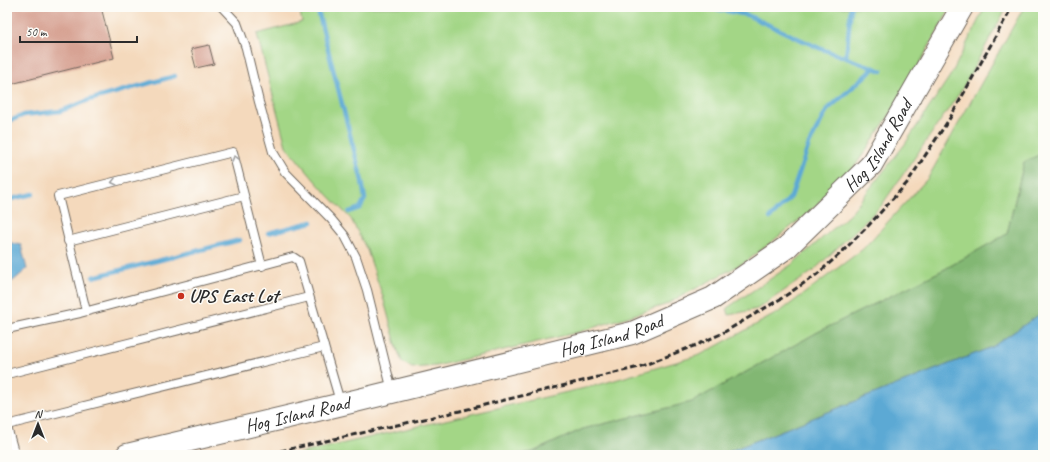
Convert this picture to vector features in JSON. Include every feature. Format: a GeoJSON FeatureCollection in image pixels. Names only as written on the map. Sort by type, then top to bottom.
{"type":"FeatureCollection","features":[{"type":"Feature","properties":{"kind":"street","name":"Hog Island Road"},"geometry":{"type":"LineString","coordinates":[[127,455],[392,392],[632,332],[713,298],[787,247],[871,165],[962,7]]}},
{"type":"Feature","properties":{"kind":"lane"},"geometry":{"type":"LineString","coordinates":[[222,7],[237,23],[244,41],[274,152],[285,172],[331,219],[345,236],[356,257],[367,290],[392,392]]}},
{"type":"Feature","properties":{"kind":"lane"},"geometry":{"type":"LineString","coordinates":[[86,312],[58,196],[88,188],[233,152],[262,266]]}},
{"type":"Feature","properties":{"kind":"lane"},"geometry":{"type":"LineString","coordinates":[[68,241],[244,196]]}},
{"type":"Feature","properties":{"kind":"lane"},"geometry":{"type":"LineString","coordinates":[[7,329],[86,312],[293,257],[299,261],[341,404]]}},
{"type":"Feature","properties":{"kind":"lane"},"geometry":{"type":"LineString","coordinates":[[7,374],[309,297]]}},
{"type":"Feature","properties":{"kind":"lane"},"geometry":{"type":"LineString","coordinates":[[15,455],[7,426],[324,347]]}},
{"type":"Feature","properties":{"kind":"green space"},"geometry":{"type":"Polygon","coordinates":[[[299,7],[951,7],[897,104],[853,169],[806,215],[747,261],[665,305],[579,332],[436,366],[412,368],[402,362],[383,297],[367,250],[351,219],[316,182],[286,146],[257,34],[302,22],[299,7]]]}},
{"type":"Feature","properties":{"kind":"green space"},"geometry":{"type":"Polygon","coordinates":[[[985,7],[1007,7],[961,91],[881,206],[812,272],[757,309],[729,315],[727,308],[791,265],[849,215],[905,144],[952,73],[985,7]]]}},
{"type":"Feature","properties":{"kind":"green space"},"geometry":{"type":"Polygon","coordinates":[[[1024,7],[1043,7],[1043,153],[1024,162],[1007,234],[945,269],[818,332],[692,402],[583,429],[533,452],[515,455],[293,455],[598,385],[700,355],[781,311],[863,249],[928,178],[1024,7]]]}},
{"type":"Feature","properties":{"kind":"green space"},"geometry":{"type":"Polygon","coordinates":[[[1043,153],[1043,312],[992,347],[720,455],[515,455],[533,452],[583,429],[692,402],[818,332],[945,269],[1007,234],[1024,162],[1043,153]]]}},
{"type":"Feature","properties":{"kind":"water"},"geometry":{"type":"Polygon","coordinates":[[[7,242],[21,245],[27,269],[13,281],[7,283],[7,242]]]}},
{"type":"Feature","properties":{"kind":"water"},"geometry":{"type":"Polygon","coordinates":[[[1043,312],[1043,455],[720,455],[992,347],[1043,312]]]}},
{"type":"Feature","properties":{"kind":"building"},"geometry":{"type":"Polygon","coordinates":[[[7,7],[101,7],[114,58],[7,85],[7,7]]]}},
{"type":"Feature","properties":{"kind":"building"},"geometry":{"type":"Polygon","coordinates":[[[209,45],[214,64],[196,68],[191,49],[209,45]]]}},
{"type":"Feature","properties":{"kind":"waterway"},"geometry":{"type":"LineString","coordinates":[[317,7],[362,181],[365,199],[360,208],[349,212]]}},
{"type":"Feature","properties":{"kind":"waterway"},"geometry":{"type":"LineString","coordinates":[[707,7],[747,15],[819,48],[882,71]]}},
{"type":"Feature","properties":{"kind":"waterway"},"geometry":{"type":"LineString","coordinates":[[846,58],[851,7]]}},
{"type":"Feature","properties":{"kind":"waterway"},"geometry":{"type":"LineString","coordinates":[[770,218],[791,197],[809,144],[827,110],[874,68]]}},
{"type":"Feature","properties":{"kind":"waterway"},"geometry":{"type":"LineString","coordinates":[[7,122],[24,115],[61,111],[89,100],[175,76]]}},
{"type":"Feature","properties":{"kind":"waterway"},"geometry":{"type":"LineString","coordinates":[[7,200],[33,194]]}},
{"type":"Feature","properties":{"kind":"waterway"},"geometry":{"type":"LineString","coordinates":[[268,233],[312,222]]}},
{"type":"Feature","properties":{"kind":"waterway"},"geometry":{"type":"LineString","coordinates":[[7,230],[7,256]]}},
{"type":"Feature","properties":{"kind":"waterway"},"geometry":{"type":"LineString","coordinates":[[93,277],[240,240]]}},
{"type":"Feature","properties":{"kind":"railway"},"geometry":{"type":"LineString","coordinates":[[263,455],[460,411],[639,367],[721,334],[782,298],[816,275],[841,253],[907,183],[950,118],[1012,7]]}},
{"type":"Feature","properties":{"kind":"place","name":"UPS East Lot"},"geometry":{"type":"Point","coordinates":[181,296]}}]}
